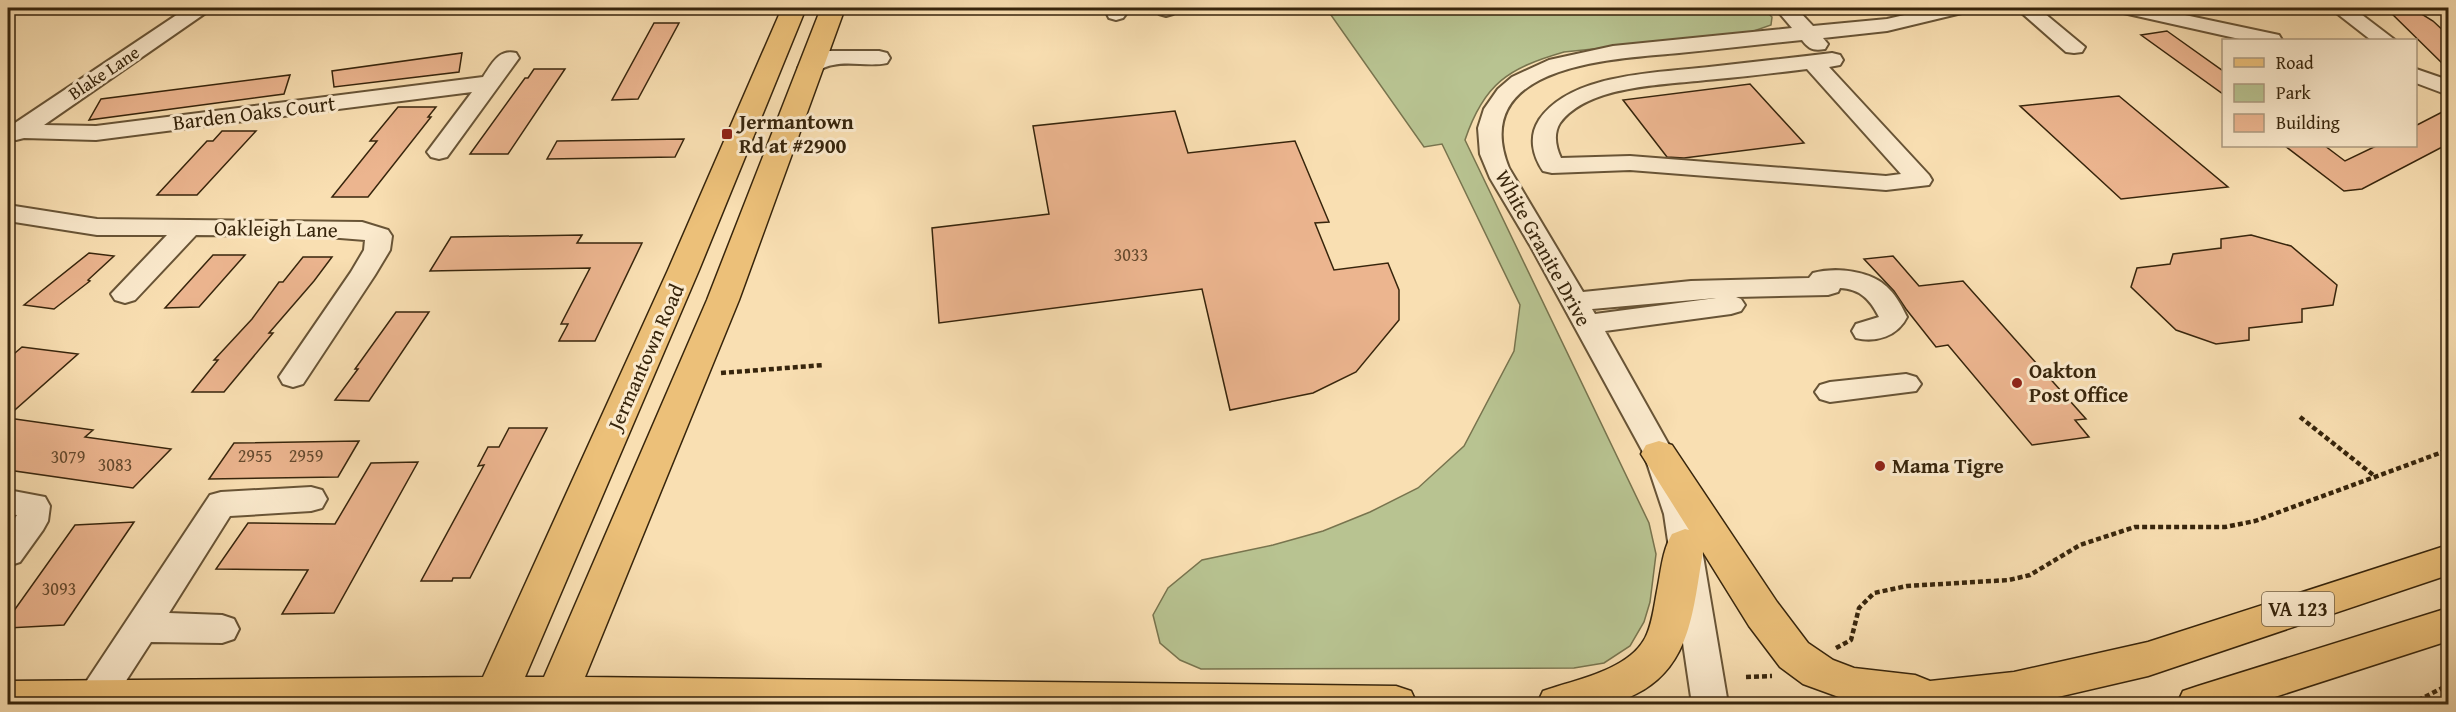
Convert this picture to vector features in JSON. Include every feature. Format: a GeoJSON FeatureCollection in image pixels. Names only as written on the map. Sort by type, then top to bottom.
{"type":"FeatureCollection","features":[{"type":"Feature","properties":{"kind":"main road","name":"Jermantown Road"},"geometry":{"type":"LineString","coordinates":[[493,701],[650,349],[750,118],[794,8]]}},
{"type":"Feature","properties":{"kind":"main road"},"geometry":{"type":"LineString","coordinates":[[555,700],[723,300],[833,8]]}},
{"type":"Feature","properties":{"kind":"main road"},"geometry":{"type":"LineString","coordinates":[[1659,454],[1763,614],[1794,655],[1818,672],[1852,686],[1890,692],[1971,695]]}},
{"type":"Feature","properties":{"kind":"main road"},"geometry":{"type":"LineString","coordinates":[[1558,705],[1592,695],[1645,666],[1659,651],[1666,634],[1685,544]]}},
{"type":"Feature","properties":{"kind":"main road","name":"VA 123"},"geometry":{"type":"LineString","coordinates":[[1889,705],[1971,695],[2060,680],[2148,659],[2448,560]]}},
{"type":"Feature","properties":{"kind":"main road"},"geometry":{"type":"LineString","coordinates":[[2198,705],[2448,625]]}},
{"type":"Feature","properties":{"kind":"main road"},"geometry":{"type":"LineString","coordinates":[[8,699],[1396,705]]}},
{"type":"Feature","properties":{"kind":"street","name":"Blake Lane"},"geometry":{"type":"LineString","coordinates":[[11,133],[200,8]]}},
{"type":"Feature","properties":{"kind":"street"},"geometry":{"type":"LineString","coordinates":[[1785,8],[1832,60],[1812,62],[1674,77],[1603,89],[1565,108],[1551,121],[1544,135],[1546,151],[1552,166],[1630,163],[1886,183],[1920,180],[1812,62]]}},
{"type":"Feature","properties":{"kind":"street","name":"White Granite Drive"},"geometry":{"type":"LineString","coordinates":[[1710,705],[1680,514],[1659,454],[1497,168],[1490,136],[1493,115],[1513,89],[1547,68],[1592,56],[1887,25],[1959,8]]}},
{"type":"Feature","properties":{"kind":"street"},"geometry":{"type":"LineString","coordinates":[[2026,8],[2074,47]]}},
{"type":"Feature","properties":{"kind":"street"},"geometry":{"type":"LineString","coordinates":[[2126,8],[2261,39]]}},
{"type":"Feature","properties":{"kind":"street"},"geometry":{"type":"LineString","coordinates":[[2340,8],[2383,39]]}},
{"type":"Feature","properties":{"kind":"street"},"geometry":{"type":"LineString","coordinates":[[1651,49],[1674,77]]}},
{"type":"Feature","properties":{"kind":"street"},"geometry":{"type":"LineString","coordinates":[[439,152],[508,58]]}},
{"type":"Feature","properties":{"kind":"street"},"geometry":{"type":"LineString","coordinates":[[809,68],[826,76],[877,66]]}},
{"type":"Feature","properties":{"kind":"street"},"geometry":{"type":"LineString","coordinates":[[2417,77],[2448,88]]}},
{"type":"Feature","properties":{"kind":"street","name":"Barden Oaks Court"},"geometry":{"type":"LineString","coordinates":[[11,133],[96,133],[488,83]]}},
{"type":"Feature","properties":{"kind":"street","name":"Oakleigh Lane"},"geometry":{"type":"LineString","coordinates":[[8,213],[97,226],[362,230],[379,236],[377,250],[362,275],[293,377]]}},
{"type":"Feature","properties":{"kind":"street"},"geometry":{"type":"LineString","coordinates":[[125,294],[189,228]]}},
{"type":"Feature","properties":{"kind":"street"},"geometry":{"type":"LineString","coordinates":[[1581,313],[1723,306],[1821,284],[1858,280],[1871,286],[1893,316],[1891,323],[1866,331]]}},
{"type":"Feature","properties":{"kind":"street"},"geometry":{"type":"LineString","coordinates":[[1830,392],[1906,384]]}},
{"type":"Feature","properties":{"kind":"street"},"geometry":{"type":"LineString","coordinates":[[95,699],[221,504],[311,499]]}},
{"type":"Feature","properties":{"kind":"street"},"geometry":{"type":"LineString","coordinates":[[8,502],[33,506],[32,521],[10,545]]}},
{"type":"Feature","properties":{"kind":"street"},"geometry":{"type":"LineString","coordinates":[[142,627],[222,629]]}},
{"type":"Feature","properties":{"kind":"path"},"geometry":{"type":"LineString","coordinates":[[717,373],[824,364]]}},
{"type":"Feature","properties":{"kind":"path"},"geometry":{"type":"LineString","coordinates":[[2300,417],[2377,478]]}},
{"type":"Feature","properties":{"kind":"path"},"geometry":{"type":"LineString","coordinates":[[1826,650],[1840,648],[1851,640],[1860,608],[1874,593],[1918,585],[2009,580],[2030,575],[2080,546],[2135,527],[2225,527],[2255,521],[2448,450]]}},
{"type":"Feature","properties":{"kind":"path"},"geometry":{"type":"LineString","coordinates":[[2411,705],[2448,686]]}},
{"type":"Feature","properties":{"kind":"green space"},"geometry":{"type":"Polygon","coordinates":[[[1326,8],[1762,8],[1772,17],[1771,25],[1748,33],[1564,52],[1528,64],[1490,91],[1472,121],[1465,140],[1649,523],[1656,554],[1650,602],[1644,622],[1630,646],[1604,663],[1574,668],[1201,669],[1180,660],[1160,643],[1153,615],[1168,588],[1202,560],[1273,545],[1323,531],[1370,512],[1418,488],[1464,446],[1514,351],[1520,305],[1442,144],[1424,147],[1326,8]]]}},
{"type":"Feature","properties":{"kind":"building"},"geometry":{"type":"Polygon","coordinates":[[[2386,8],[2412,8],[2433,21],[2448,35],[2448,69],[2386,8]]]}},
{"type":"Feature","properties":{"kind":"building"},"geometry":{"type":"Polygon","coordinates":[[[654,23],[679,23],[638,99],[612,100],[654,23]]]}},
{"type":"Feature","properties":{"kind":"building"},"geometry":{"type":"Polygon","coordinates":[[[2167,31],[2222,70],[2222,93],[2141,35],[2167,31]]]}},
{"type":"Feature","properties":{"kind":"building"},"geometry":{"type":"Polygon","coordinates":[[[462,53],[459,72],[334,87],[332,71],[462,53]]]}},
{"type":"Feature","properties":{"kind":"building"},"geometry":{"type":"Polygon","coordinates":[[[534,69],[565,69],[508,154],[470,154],[525,78],[528,78],[534,69]]]}},
{"type":"Feature","properties":{"kind":"building"},"geometry":{"type":"Polygon","coordinates":[[[290,75],[284,94],[89,120],[101,99],[290,75]]]}},
{"type":"Feature","properties":{"kind":"building"},"geometry":{"type":"Polygon","coordinates":[[[1750,84],[1804,143],[1684,158],[1667,157],[1623,100],[1750,84]]]}},
{"type":"Feature","properties":{"kind":"building"},"geometry":{"type":"Polygon","coordinates":[[[2119,96],[2228,187],[2121,199],[2020,106],[2119,96]]]}},
{"type":"Feature","properties":{"kind":"building"},"geometry":{"type":"Polygon","coordinates":[[[398,107],[436,107],[428,117],[431,117],[368,197],[332,197],[377,141],[370,141],[398,107]]]}},
{"type":"Feature","properties":{"kind":"building"},"geometry":{"type":"Polygon","coordinates":[[[2448,109],[2448,144],[2362,189],[2344,191],[2286,147],[2326,147],[2345,161],[2374,147],[2417,147],[2417,125],[2448,109]]]}},
{"type":"Feature","properties":{"kind":"building"},"geometry":{"type":"Polygon","coordinates":[[[1175,111],[1188,153],[1295,141],[1329,222],[1315,223],[1334,270],[1388,263],[1399,290],[1399,320],[1356,372],[1313,393],[1230,410],[1202,289],[939,323],[932,228],[1049,214],[1033,126],[1175,111]]]}},
{"type":"Feature","properties":{"kind":"building"},"geometry":{"type":"Polygon","coordinates":[[[222,131],[256,131],[197,195],[157,195],[207,141],[213,141],[222,131]]]}},
{"type":"Feature","properties":{"kind":"building"},"geometry":{"type":"Polygon","coordinates":[[[684,139],[675,157],[547,159],[557,141],[684,139]]]}},
{"type":"Feature","properties":{"kind":"building"},"geometry":{"type":"Polygon","coordinates":[[[582,235],[577,243],[642,243],[595,341],[559,341],[568,324],[561,324],[590,268],[430,271],[451,237],[582,235]]]}},
{"type":"Feature","properties":{"kind":"building"},"geometry":{"type":"Polygon","coordinates":[[[2251,235],[2291,246],[2337,285],[2333,305],[2302,309],[2302,322],[2249,328],[2249,340],[2216,344],[2176,330],[2131,287],[2137,268],[2170,264],[2173,254],[2221,248],[2221,239],[2251,235]]]}},
{"type":"Feature","properties":{"kind":"building"},"geometry":{"type":"Polygon","coordinates":[[[89,253],[114,256],[88,280],[90,281],[54,309],[24,305],[89,253]]]}},
{"type":"Feature","properties":{"kind":"building"},"geometry":{"type":"Polygon","coordinates":[[[213,255],[245,255],[199,307],[165,308],[213,255]]]}},
{"type":"Feature","properties":{"kind":"building","name":"Oakton Post Office"},"geometry":{"type":"Polygon","coordinates":[[[1893,256],[1919,286],[1963,281],[2086,419],[2075,420],[2089,437],[2032,445],[1948,345],[1936,347],[1894,291],[1864,259],[1893,256]]]}},
{"type":"Feature","properties":{"kind":"building"},"geometry":{"type":"Polygon","coordinates":[[[303,257],[332,257],[224,392],[192,392],[218,360],[214,360],[252,319],[279,282],[283,282],[303,257]]]}},
{"type":"Feature","properties":{"kind":"building"},"geometry":{"type":"Polygon","coordinates":[[[396,312],[429,312],[369,401],[335,400],[358,369],[355,369],[396,312]]]}},
{"type":"Feature","properties":{"kind":"building"},"geometry":{"type":"Polygon","coordinates":[[[22,347],[78,354],[8,416],[8,359],[22,347]]]}},
{"type":"Feature","properties":{"kind":"building"},"geometry":{"type":"Polygon","coordinates":[[[8,418],[93,430],[85,437],[171,449],[133,488],[8,470],[8,418]]]}},
{"type":"Feature","properties":{"kind":"building"},"geometry":{"type":"Polygon","coordinates":[[[509,428],[547,428],[470,578],[453,578],[452,581],[421,581],[484,465],[478,466],[488,447],[499,447],[509,428]]]}},
{"type":"Feature","properties":{"kind":"building"},"geometry":{"type":"Polygon","coordinates":[[[359,441],[338,477],[209,479],[234,443],[359,441]]]}},
{"type":"Feature","properties":{"kind":"building"},"geometry":{"type":"Polygon","coordinates":[[[418,462],[334,613],[282,614],[308,570],[216,569],[248,523],[335,524],[371,463],[418,462]]]}},
{"type":"Feature","properties":{"kind":"building"},"geometry":{"type":"Polygon","coordinates":[[[134,522],[64,625],[8,628],[8,619],[75,525],[134,522]]]}},
{"type":"Feature","properties":{"kind":"place","name":"Jermantown Rd at #2900"},"geometry":{"type":"Point","coordinates":[727,134]}},
{"type":"Feature","properties":{"kind":"place","name":"Oakton Post Office"},"geometry":{"type":"Point","coordinates":[2017,383]}},
{"type":"Feature","properties":{"kind":"place","name":"Mama Tigre"},"geometry":{"type":"Point","coordinates":[1880,466]}}]}
